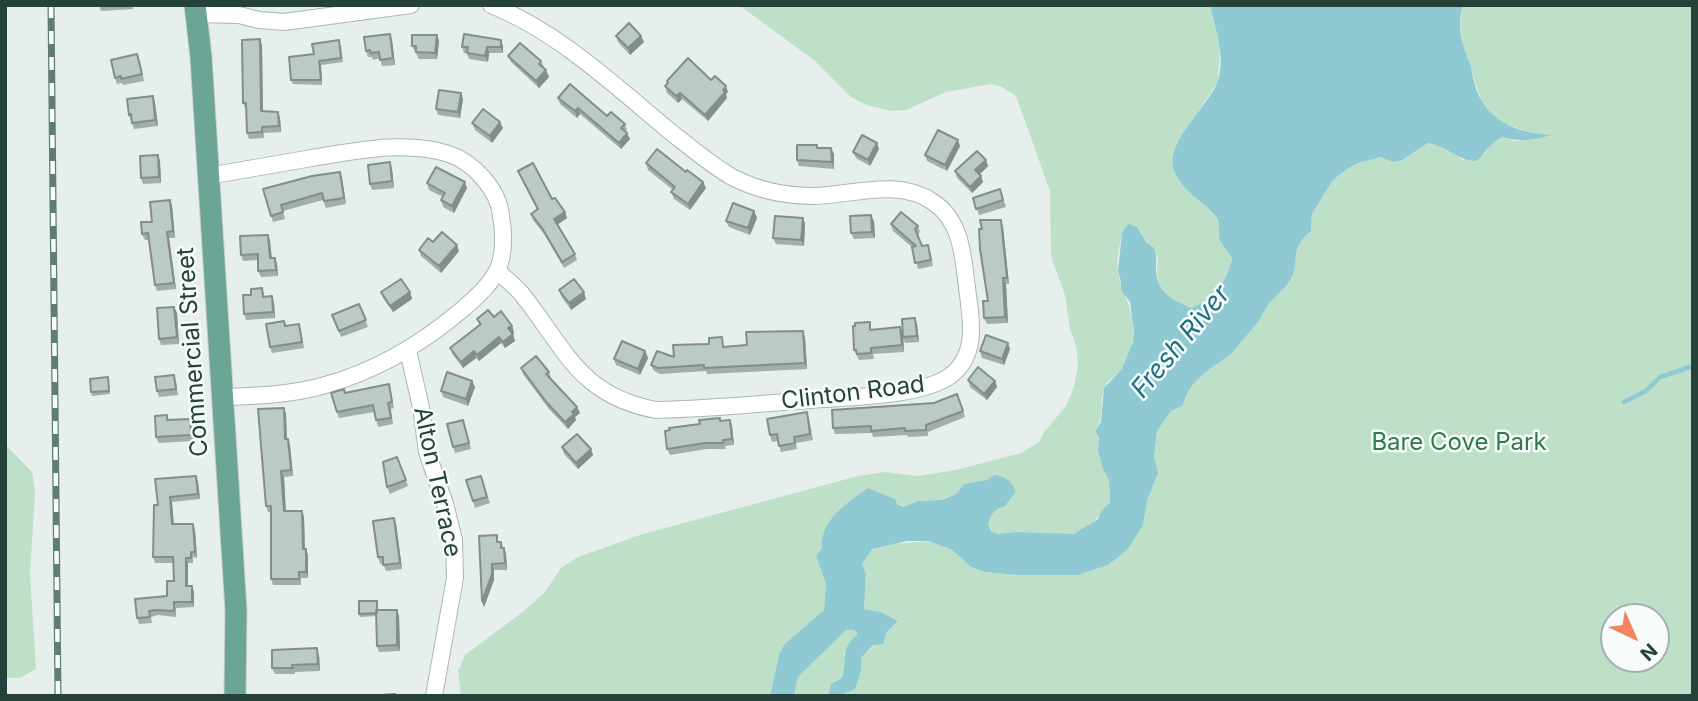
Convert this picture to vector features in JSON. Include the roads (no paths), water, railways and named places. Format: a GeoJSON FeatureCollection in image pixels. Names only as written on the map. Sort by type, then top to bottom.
{"type":"FeatureCollection","features":[{"type":"Feature","properties":{"kind":"main road","name":"Commercial Street"},"geometry":{"type":"LineString","coordinates":[[195,10],[236,610],[235,696]]}},
{"type":"Feature","properties":{"kind":"street"},"geometry":{"type":"LineString","coordinates":[[195,10],[284,22],[411,5]]}},
{"type":"Feature","properties":{"kind":"street","name":"Clinton Road"},"geometry":{"type":"LineString","coordinates":[[491,5],[536,27],[731,177],[783,194],[814,195],[878,189],[921,195],[934,203],[954,226],[961,245],[971,323],[970,346],[963,361],[950,376],[929,386],[889,393],[656,410],[636,407],[613,398],[593,385],[562,351],[520,292],[497,271]]}},
{"type":"Feature","properties":{"kind":"street"},"geometry":{"type":"LineString","coordinates":[[208,176],[367,149],[415,148],[450,154],[471,167],[488,184],[501,210],[504,240],[497,271],[480,294],[408,351],[324,386],[289,394],[222,397]]}},
{"type":"Feature","properties":{"kind":"street","name":"Alton Terrace"},"geometry":{"type":"LineString","coordinates":[[408,351],[421,407],[427,452],[454,540],[456,578],[434,696]]}},
{"type":"Feature","properties":{"kind":"water","name":"Fresh River"},"geometry":{"type":"Polygon","coordinates":[[[1210,5],[1463,5],[1461,35],[1475,85],[1486,108],[1504,123],[1515,128],[1551,135],[1527,140],[1502,137],[1476,161],[1428,143],[1402,160],[1393,162],[1381,157],[1347,169],[1333,180],[1312,214],[1311,231],[1297,249],[1294,272],[1289,282],[1232,353],[1195,382],[1183,405],[1171,411],[1157,431],[1154,457],[1158,473],[1147,501],[1143,525],[1127,550],[1108,565],[1078,575],[1017,575],[985,572],[971,567],[952,550],[929,541],[907,541],[872,549],[862,564],[866,574],[864,609],[881,612],[898,621],[886,633],[883,644],[873,645],[861,658],[861,671],[855,689],[840,696],[828,696],[831,684],[842,678],[846,649],[858,634],[854,630],[846,630],[798,677],[794,696],[770,696],[779,655],[784,645],[824,610],[826,584],[816,556],[822,548],[825,529],[836,513],[868,488],[895,499],[897,504],[903,507],[919,501],[942,500],[956,494],[964,484],[987,480],[994,475],[1002,477],[1010,482],[1016,491],[1005,506],[996,510],[988,524],[991,531],[998,534],[1074,534],[1098,519],[1110,502],[1109,480],[1103,469],[1098,451],[1099,438],[1095,431],[1101,422],[1104,388],[1122,369],[1133,342],[1130,302],[1121,290],[1118,271],[1122,233],[1128,224],[1137,227],[1147,243],[1154,248],[1157,278],[1163,290],[1173,299],[1192,308],[1219,288],[1232,258],[1220,240],[1216,217],[1181,183],[1174,170],[1173,159],[1181,136],[1218,80],[1220,52],[1210,5]]]}},
{"type":"Feature","properties":{"kind":"waterway"},"geometry":{"type":"LineString","coordinates":[[1624,402],[1646,391],[1660,377],[1693,366]]}},
{"type":"Feature","properties":{"kind":"railway"},"geometry":{"type":"LineString","coordinates":[[51,5],[58,696]]}},
{"type":"Feature","properties":{"kind":"park label","name":"Bare Cove Park"},"geometry":{"type":"Point","coordinates":[1459,443]}}]}
